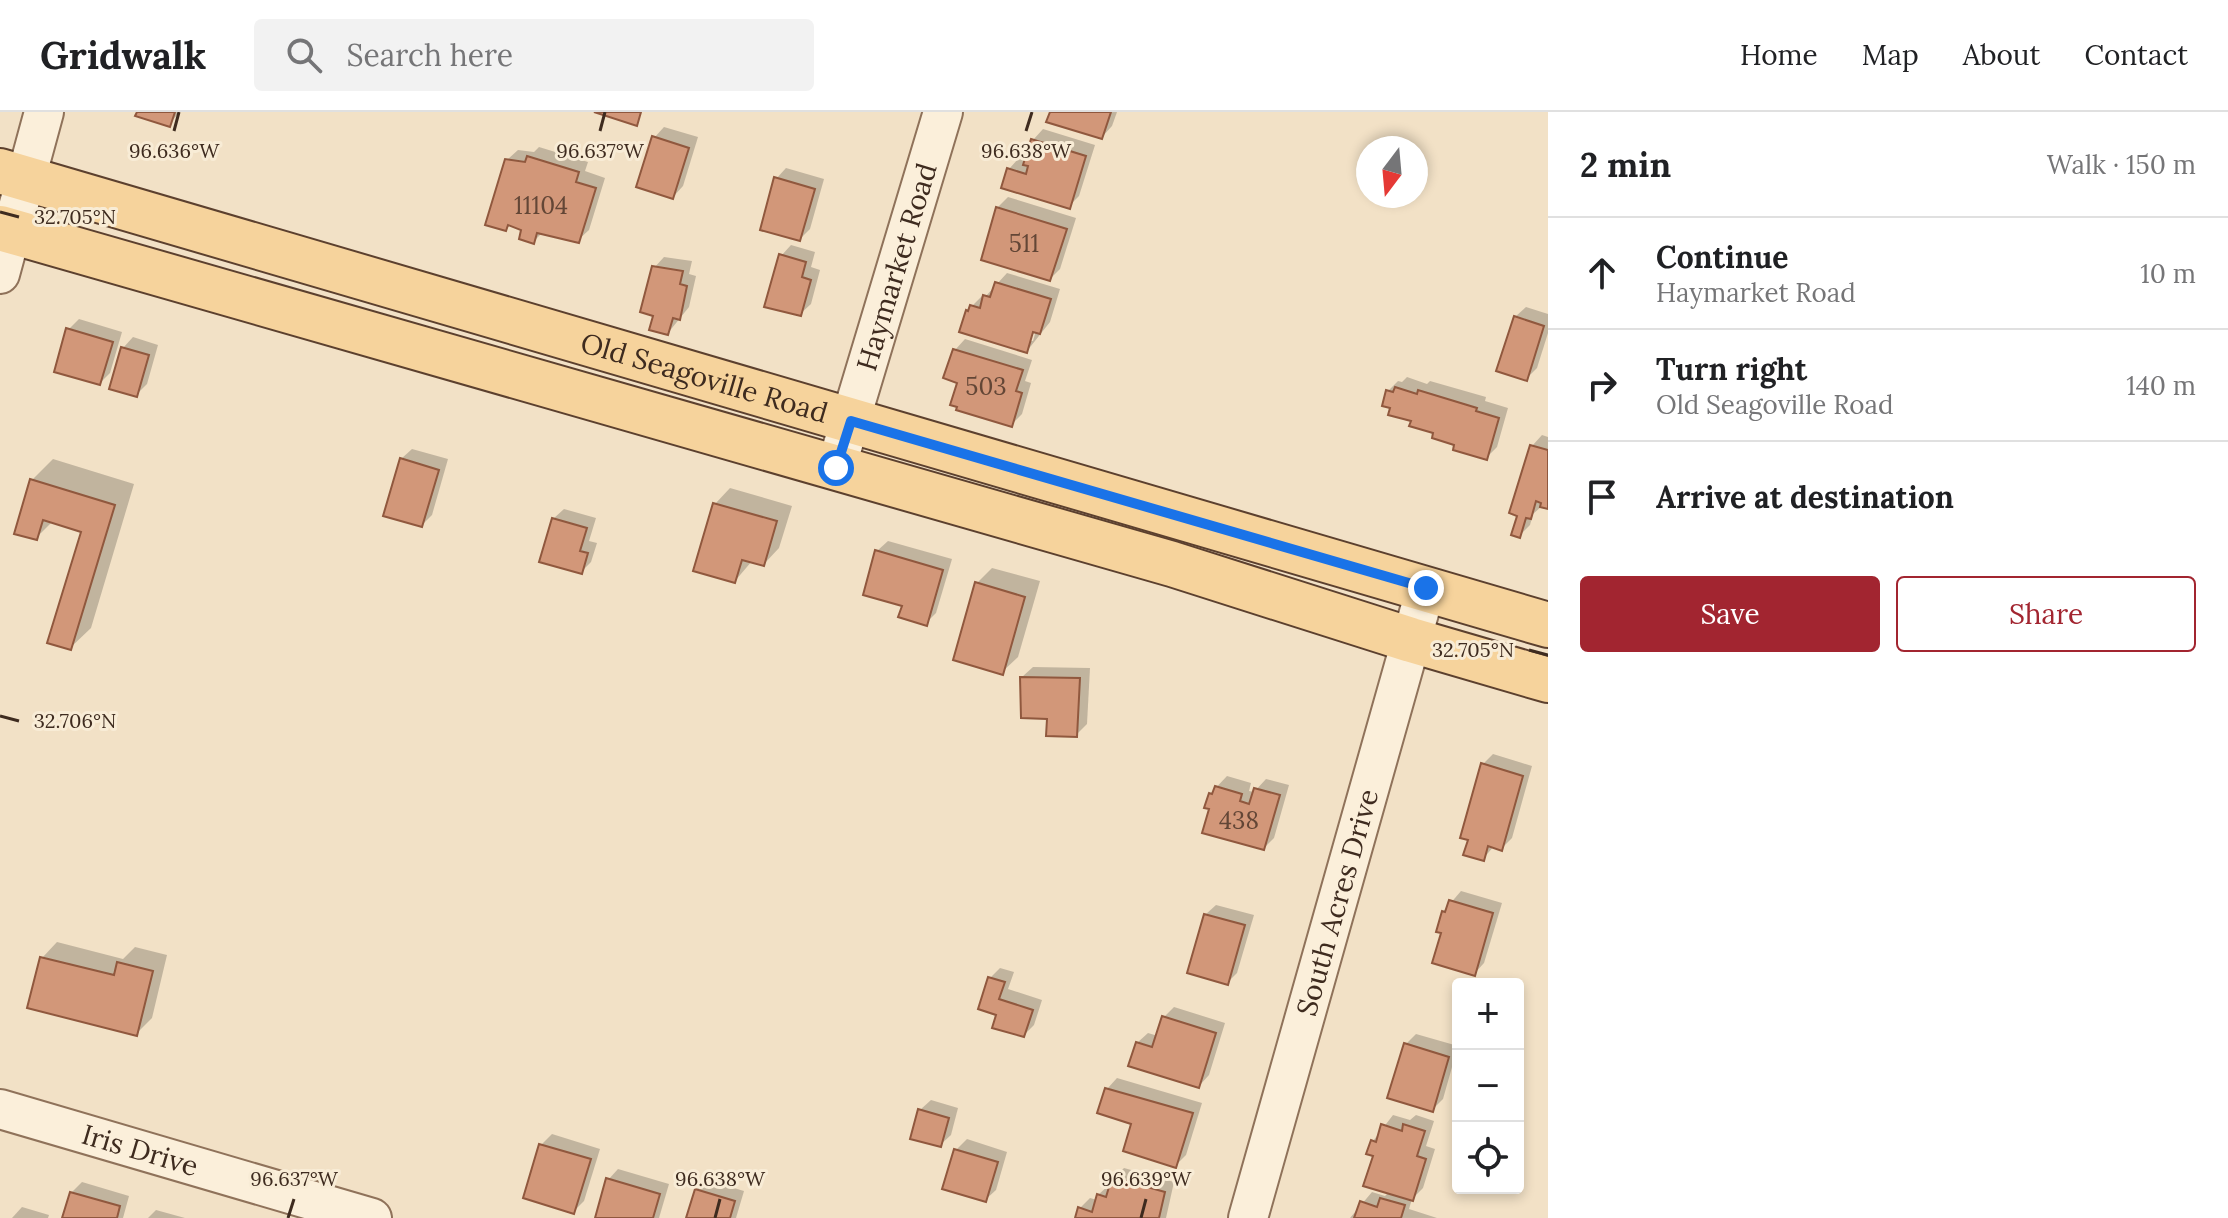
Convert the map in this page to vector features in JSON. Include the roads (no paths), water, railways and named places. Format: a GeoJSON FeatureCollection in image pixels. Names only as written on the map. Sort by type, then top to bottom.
{"type":"FeatureCollection","features":[{"type":"Feature","properties":{"kind":"main road","name":"Old Seagoville Road"},"geometry":{"type":"LineString","coordinates":[[13,175],[1548,625]]}},
{"type":"Feature","properties":{"kind":"main road","name":"Old Seagoville Road"},"geometry":{"type":"LineString","coordinates":[[6,230],[1172,564],[1548,680]]}},
{"type":"Feature","properties":{"kind":"street"},"geometry":{"type":"LineString","coordinates":[[0,274],[13,175],[44,112]]}},
{"type":"Feature","properties":{"kind":"street","name":"Haymarket Road"},"geometry":{"type":"LineString","coordinates":[[836,468],[943,112]]}},
{"type":"Feature","properties":{"kind":"street","name":"South Acres Drive"},"geometry":{"type":"LineString","coordinates":[[1248,1218],[1426,588]]}},
{"type":"Feature","properties":{"kind":"street","name":"Iris Drive"},"geometry":{"type":"LineString","coordinates":[[0,1109],[372,1218]]}}]}
